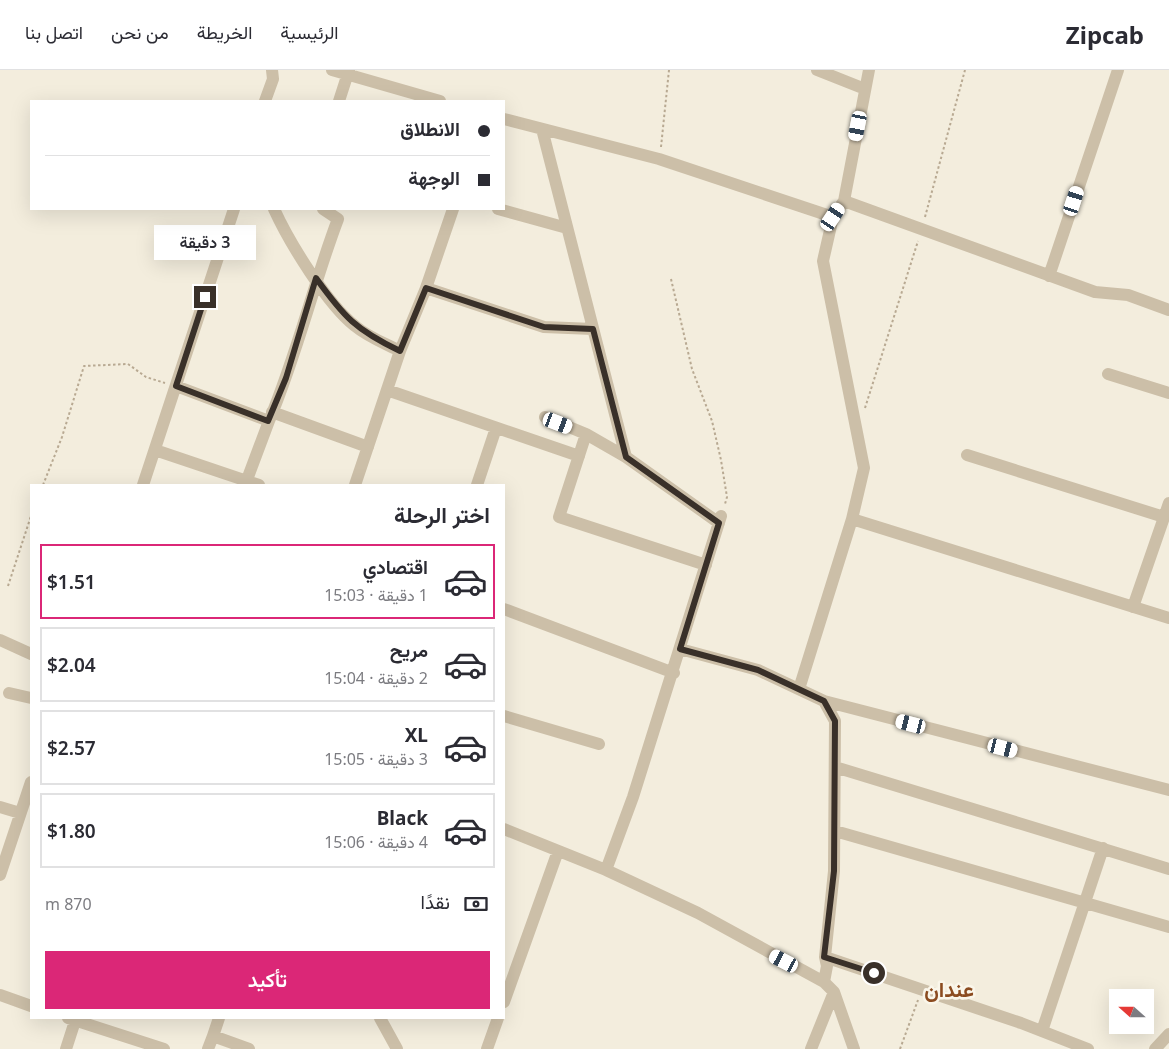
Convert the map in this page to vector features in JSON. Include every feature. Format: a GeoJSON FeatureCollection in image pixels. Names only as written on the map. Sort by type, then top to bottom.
{"type":"FeatureCollection","features":[{"type":"Feature","properties":{"kind":"street"},"geometry":{"type":"LineString","coordinates":[[265,100],[273,78],[272,70]]}},
{"type":"Feature","properties":{"kind":"street"},"geometry":{"type":"LineString","coordinates":[[332,70],[349,72],[437,100]]}},
{"type":"Feature","properties":{"kind":"street"},"geometry":{"type":"LineString","coordinates":[[817,70],[865,89]]}},
{"type":"Feature","properties":{"kind":"street"},"geometry":{"type":"LineString","coordinates":[[1049,276],[1118,70]]}},
{"type":"Feature","properties":{"kind":"street"},"geometry":{"type":"LineString","coordinates":[[799,689],[852,519],[864,468],[822,261],[833,217],[844,201],[868,71]]}},
{"type":"Feature","properties":{"kind":"street"},"geometry":{"type":"LineString","coordinates":[[339,100],[349,72]]}},
{"type":"Feature","properties":{"kind":"street"},"geometry":{"type":"LineString","coordinates":[[505,119],[659,159],[833,217]]}},
{"type":"Feature","properties":{"kind":"street"},"geometry":{"type":"LineString","coordinates":[[542,129],[626,457]]}},
{"type":"Feature","properties":{"kind":"street"},"geometry":{"type":"LineString","coordinates":[[844,201],[1095,292],[1128,295],[1169,310]]}},
{"type":"Feature","properties":{"kind":"street"},"geometry":{"type":"LineString","coordinates":[[143,484],[234,210]]}},
{"type":"Feature","properties":{"kind":"street"},"geometry":{"type":"LineString","coordinates":[[275,210],[294,248],[339,311],[354,326],[400,351]]}},
{"type":"Feature","properties":{"kind":"street"},"geometry":{"type":"LineString","coordinates":[[155,450],[246,483],[286,378],[316,278],[338,218],[325,210]]}},
{"type":"Feature","properties":{"kind":"street"},"geometry":{"type":"LineString","coordinates":[[355,484],[386,390],[426,288],[453,210]]}},
{"type":"Feature","properties":{"kind":"street"},"geometry":{"type":"LineString","coordinates":[[502,210],[567,228]]}},
{"type":"Feature","properties":{"kind":"street"},"geometry":{"type":"LineString","coordinates":[[426,288],[544,327],[593,329]]}},
{"type":"Feature","properties":{"kind":"street"},"geometry":{"type":"LineString","coordinates":[[1108,374],[1169,393]]}},
{"type":"Feature","properties":{"kind":"street"},"geometry":{"type":"LineString","coordinates":[[176,386],[368,447]]}},
{"type":"Feature","properties":{"kind":"street"},"geometry":{"type":"LineString","coordinates":[[386,390],[578,456]]}},
{"type":"Feature","properties":{"kind":"street"},"geometry":{"type":"LineString","coordinates":[[545,418],[586,434],[626,457],[720,520],[674,673],[633,797],[606,870]]}},
{"type":"Feature","properties":{"kind":"street"},"geometry":{"type":"LineString","coordinates":[[478,484],[496,428]]}},
{"type":"Feature","properties":{"kind":"street"},"geometry":{"type":"LineString","coordinates":[[586,434],[559,517],[706,565]]}},
{"type":"Feature","properties":{"kind":"street"},"geometry":{"type":"LineString","coordinates":[[967,454],[1164,517]]}},
{"type":"Feature","properties":{"kind":"street"},"geometry":{"type":"LineString","coordinates":[[1133,607],[1169,503]]}},
{"type":"Feature","properties":{"kind":"street"},"geometry":{"type":"LineString","coordinates":[[852,519],[1169,618]]}},
{"type":"Feature","properties":{"kind":"street"},"geometry":{"type":"LineString","coordinates":[[505,609],[674,673]]}},
{"type":"Feature","properties":{"kind":"street"},"geometry":{"type":"LineString","coordinates":[[0,640],[30,654]]}},
{"type":"Feature","properties":{"kind":"street"},"geometry":{"type":"LineString","coordinates":[[680,649],[758,670],[824,701],[1169,790]]}},
{"type":"Feature","properties":{"kind":"street"},"geometry":{"type":"LineString","coordinates":[[9,692],[30,698]]}},
{"type":"Feature","properties":{"kind":"street"},"geometry":{"type":"LineString","coordinates":[[824,701],[835,721],[834,871],[824,957],[827,966],[824,982]]}},
{"type":"Feature","properties":{"kind":"street"},"geometry":{"type":"LineString","coordinates":[[505,716],[599,744]]}},
{"type":"Feature","properties":{"kind":"street"},"geometry":{"type":"LineString","coordinates":[[835,767],[969,810],[1169,869]]}},
{"type":"Feature","properties":{"kind":"street"},"geometry":{"type":"LineString","coordinates":[[0,875],[30,785]]}},
{"type":"Feature","properties":{"kind":"street"},"geometry":{"type":"LineString","coordinates":[[0,807],[20,813]]}},
{"type":"Feature","properties":{"kind":"street"},"geometry":{"type":"LineString","coordinates":[[505,829],[606,870],[698,913],[824,982],[834,992],[854,1049]]}},
{"type":"Feature","properties":{"kind":"street"},"geometry":{"type":"LineString","coordinates":[[835,831],[1169,927]]}},
{"type":"Feature","properties":{"kind":"street"},"geometry":{"type":"LineString","coordinates":[[1042,1031],[1103,848]]}},
{"type":"Feature","properties":{"kind":"street"},"geometry":{"type":"LineString","coordinates":[[505,999],[558,851]]}},
{"type":"Feature","properties":{"kind":"street"},"geometry":{"type":"LineString","coordinates":[[824,957],[922,989],[1088,1049]]}},
{"type":"Feature","properties":{"kind":"street"},"geometry":{"type":"LineString","coordinates":[[810,1049],[834,992]]}},
{"type":"Feature","properties":{"kind":"street"},"geometry":{"type":"LineString","coordinates":[[0,996],[30,1006]]}},
{"type":"Feature","properties":{"kind":"street"},"geometry":{"type":"LineString","coordinates":[[66,1049],[73,1019]]}},
{"type":"Feature","properties":{"kind":"street"},"geometry":{"type":"LineString","coordinates":[[76,1019],[164,1049]]}},
{"type":"Feature","properties":{"kind":"street"},"geometry":{"type":"LineString","coordinates":[[208,1049],[218,1019]]}},
{"type":"Feature","properties":{"kind":"street"},"geometry":{"type":"LineString","coordinates":[[381,1019],[396,1049]]}},
{"type":"Feature","properties":{"kind":"street"},"geometry":{"type":"LineString","coordinates":[[487,1049],[498,1019]]}},
{"type":"Feature","properties":{"kind":"street"},"geometry":{"type":"LineString","coordinates":[[1155,1049],[1169,1034]]}},
{"type":"Feature","properties":{"kind":"street"},"geometry":{"type":"LineString","coordinates":[[213,1036],[249,1049]]}},
{"type":"Feature","properties":{"kind":"path"},"geometry":{"type":"LineString","coordinates":[[659,159],[669,70]]}},
{"type":"Feature","properties":{"kind":"path"},"geometry":{"type":"LineString","coordinates":[[865,408],[922,228],[965,70]]}},
{"type":"Feature","properties":{"kind":"path"},"geometry":{"type":"LineString","coordinates":[[671,279],[692,369],[712,421],[721,460],[726,498],[720,520]]}},
{"type":"Feature","properties":{"kind":"path"},"geometry":{"type":"LineString","coordinates":[[43,484],[62,437],[84,366],[128,364],[146,377],[176,386]]}},
{"type":"Feature","properties":{"kind":"path"},"geometry":{"type":"LineString","coordinates":[[8,586],[30,519]]}},
{"type":"Feature","properties":{"kind":"path"},"geometry":{"type":"LineString","coordinates":[[900,1049],[922,989]]}},
{"type":"Feature","properties":{"kind":"district","name":"عندان"},"geometry":{"type":"Point","coordinates":[949,990]}},
{"type":"Feature","properties":{"kind":"route"},"geometry":{"type":"LineString","coordinates":[[205,297],[176,386],[268,421],[286,378],[316,278],[339,311],[354,326],[400,351],[426,288],[544,327],[593,329],[626,457],[719,523],[680,649],[758,670],[824,701],[835,721],[834,871],[824,957],[874,973]]}}]}
